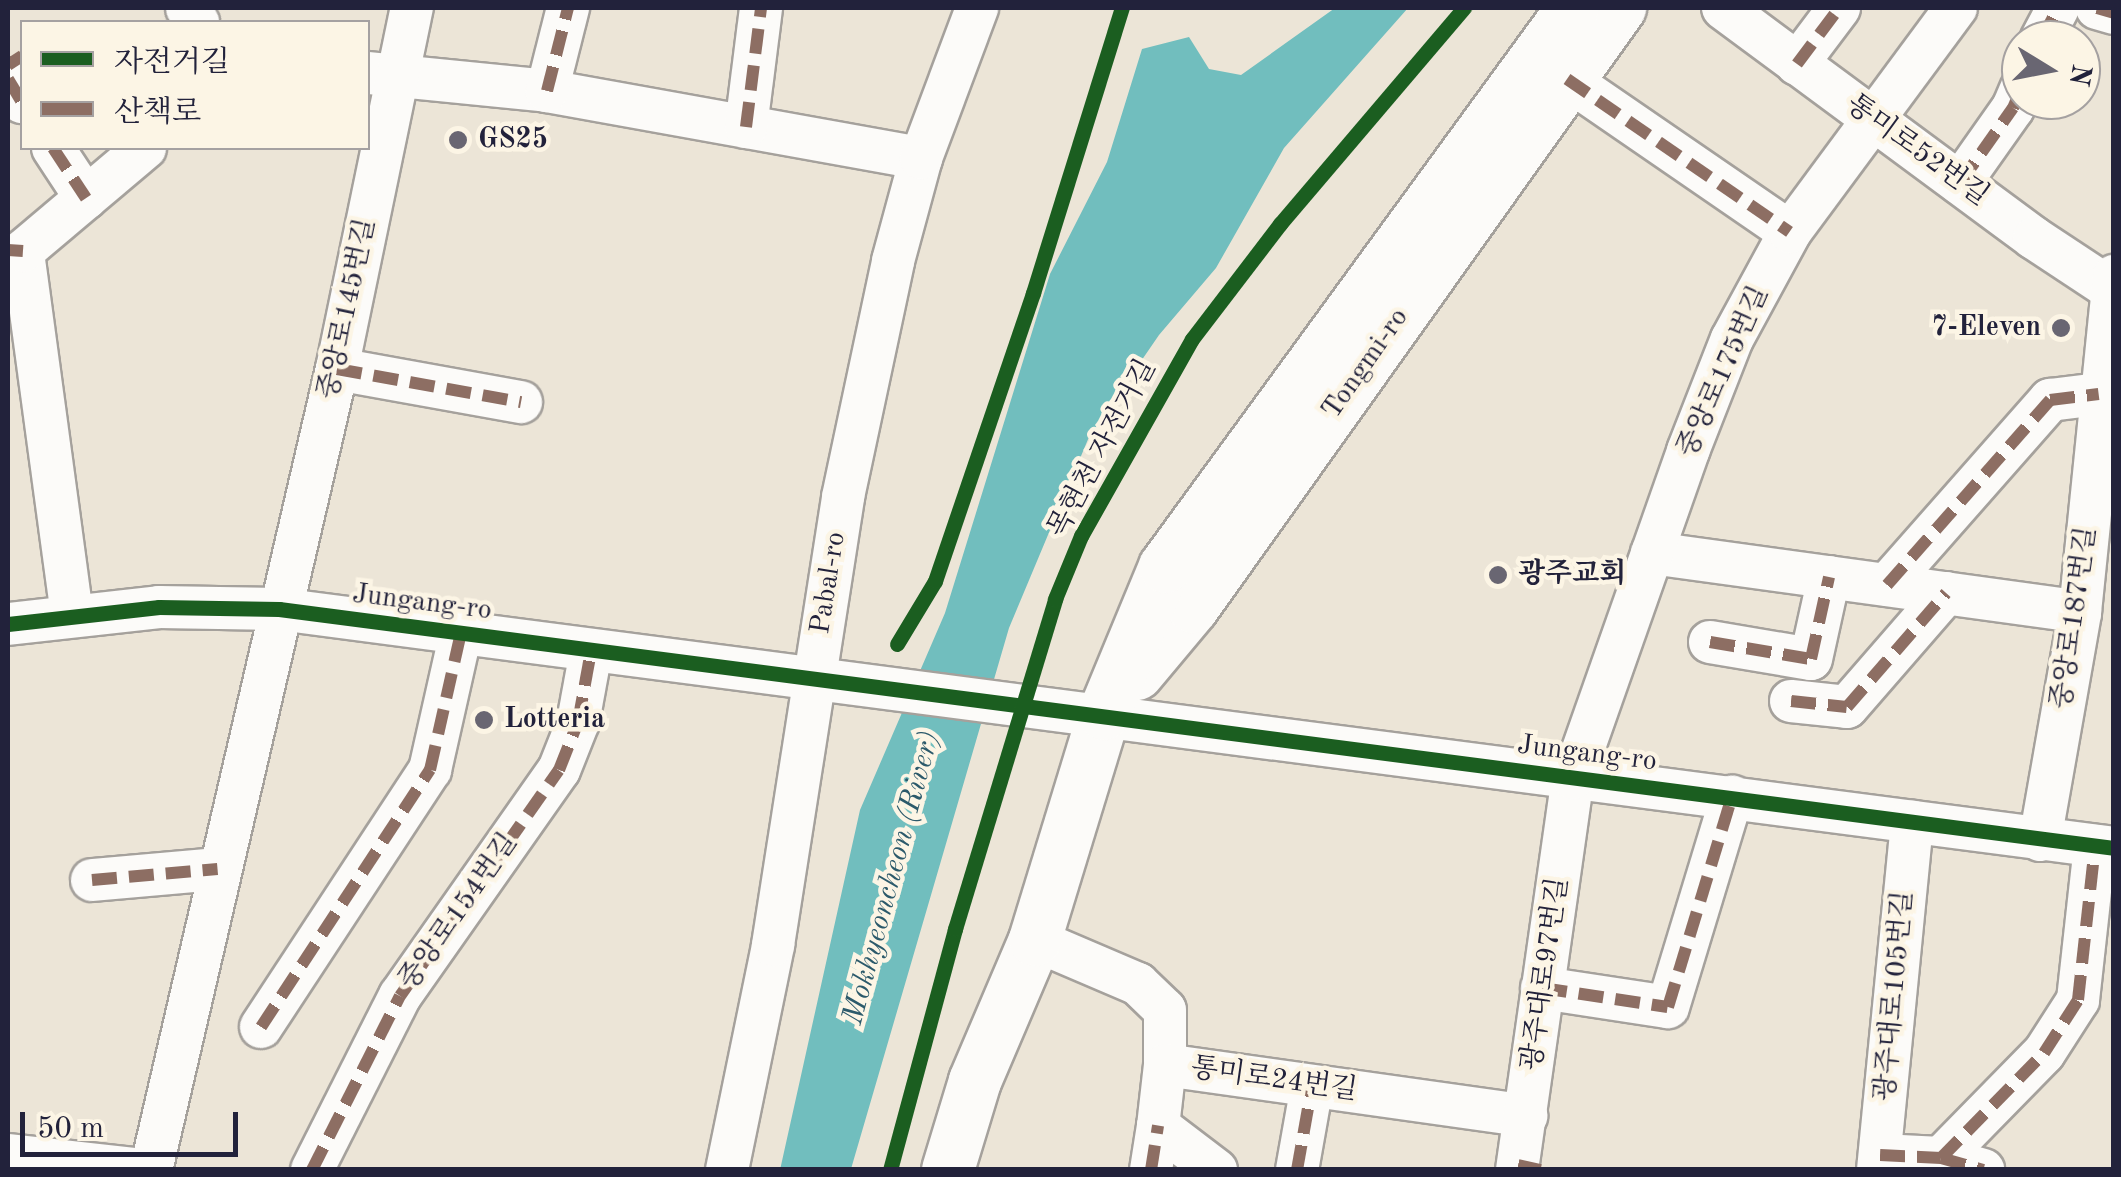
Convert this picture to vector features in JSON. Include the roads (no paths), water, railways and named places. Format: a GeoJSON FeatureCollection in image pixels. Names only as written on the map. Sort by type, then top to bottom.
{"type":"FeatureCollection","features":[{"type":"Feature","properties":{"kind":"main road","name":"Tongmi-ro"},"geometry":{"type":"LineString","coordinates":[[948,1170],[975,1081],[1035,940],[1080,713],[1164,566],[1573,8]]}},
{"type":"Feature","properties":{"kind":"main road","name":"Tongmi-ro"},"geometry":{"type":"LineString","coordinates":[[1080,713],[1193,607],[1620,8]]}},
{"type":"Feature","properties":{"kind":"street","name":"중앙로145번길"},"geometry":{"type":"LineString","coordinates":[[148,1170],[336,369],[383,74],[412,8]]}},
{"type":"Feature","properties":{"kind":"street"},"geometry":{"type":"LineString","coordinates":[[547,91],[568,8]]}},
{"type":"Feature","properties":{"kind":"street"},"geometry":{"type":"LineString","coordinates":[[746,127],[762,8]]}},
{"type":"Feature","properties":{"kind":"street","name":"Pabal-ro"},"geometry":{"type":"LineString","coordinates":[[727,1170],[774,945],[821,680],[847,478],[892,261],[921,158],[977,8]]}},
{"type":"Feature","properties":{"kind":"street","name":"통미로52번길"},"geometry":{"type":"LineString","coordinates":[[1723,8],[1960,183],[2112,285]]}},
{"type":"Feature","properties":{"kind":"street"},"geometry":{"type":"LineString","coordinates":[[1797,64],[1840,8]]}},
{"type":"Feature","properties":{"kind":"street","name":"중앙로175번길"},"geometry":{"type":"LineString","coordinates":[[1573,778],[1732,340],[1790,232],[1956,8]]}},
{"type":"Feature","properties":{"kind":"street"},"geometry":{"type":"LineString","coordinates":[[2097,8],[2114,13]]}},
{"type":"Feature","properties":{"kind":"street"},"geometry":{"type":"LineString","coordinates":[[383,74],[547,91],[921,158]]}},
{"type":"Feature","properties":{"kind":"street"},"geometry":{"type":"LineString","coordinates":[[1566,79],[1790,232]]}},
{"type":"Feature","properties":{"kind":"street"},"geometry":{"type":"LineString","coordinates":[[1960,183],[2005,120]]}},
{"type":"Feature","properties":{"kind":"street"},"geometry":{"type":"LineString","coordinates":[[54,150],[86,198]]}},
{"type":"Feature","properties":{"kind":"street"},"geometry":{"type":"LineString","coordinates":[[72,615],[15,250],[143,150]]}},
{"type":"Feature","properties":{"kind":"street","name":"중앙로187번길"},"geometry":{"type":"LineString","coordinates":[[2040,840],[2080,612],[2112,285]]}},
{"type":"Feature","properties":{"kind":"street"},"geometry":{"type":"LineString","coordinates":[[336,369],[521,402]]}},
{"type":"Feature","properties":{"kind":"street"},"geometry":{"type":"LineString","coordinates":[[1888,585],[2050,400],[2099,394]]}},
{"type":"Feature","properties":{"kind":"street"},"geometry":{"type":"LineString","coordinates":[[1652,553],[2080,612]]}},
{"type":"Feature","properties":{"kind":"street"},"geometry":{"type":"LineString","coordinates":[[1710,642],[1811,660],[1829,577]]}},
{"type":"Feature","properties":{"kind":"street"},"geometry":{"type":"LineString","coordinates":[[1791,700],[1847,707],[1946,594]]}},
{"type":"Feature","properties":{"kind":"street","name":"Jungang-ro"},"geometry":{"type":"LineString","coordinates":[[8,624],[178,606],[280,610],[2104,847]]}},
{"type":"Feature","properties":{"kind":"street"},"geometry":{"type":"LineString","coordinates":[[261,1028],[430,770],[461,632]]}},
{"type":"Feature","properties":{"kind":"street","name":"중앙로154번길"},"geometry":{"type":"LineString","coordinates":[[312,1170],[400,996],[559,770],[578,722],[591,651]]}},
{"type":"Feature","properties":{"kind":"street","name":"광주대로97번길"},"geometry":{"type":"LineString","coordinates":[[1525,1168],[1526,1116],[1573,778]]}},
{"type":"Feature","properties":{"kind":"street"},"geometry":{"type":"LineString","coordinates":[[1542,988],[1668,1007],[1732,797]]}},
{"type":"Feature","properties":{"kind":"street","name":"광주대로105번길"},"geometry":{"type":"LineString","coordinates":[[1879,1162],[1912,822]]}},
{"type":"Feature","properties":{"kind":"street"},"geometry":{"type":"LineString","coordinates":[[1941,1158],[2044,1052],[2078,1000],[2104,847]]}},
{"type":"Feature","properties":{"kind":"street"},"geometry":{"type":"LineString","coordinates":[[92,880],[218,868]]}},
{"type":"Feature","properties":{"kind":"street","name":"통미로24번길"},"geometry":{"type":"LineString","coordinates":[[1035,940],[1138,984],[1165,1010],[1165,1064],[1526,1116]]}},
{"type":"Feature","properties":{"kind":"street"},"geometry":{"type":"LineString","coordinates":[[1151,1170],[1165,1064]]}},
{"type":"Feature","properties":{"kind":"street"},"geometry":{"type":"LineString","coordinates":[[1297,1170],[1312,1086]]}},
{"type":"Feature","properties":{"kind":"street"},"geometry":{"type":"LineString","coordinates":[[1158,1126],[1216,1170]]}},
{"type":"Feature","properties":{"kind":"street"},"geometry":{"type":"LineString","coordinates":[[8,1155],[148,1170]]}},
{"type":"Feature","properties":{"kind":"street"},"geometry":{"type":"LineString","coordinates":[[1879,1162],[1941,1158],[1984,1170]]}},
{"type":"Feature","properties":{"kind":"water","name":"Mokhyeoncheon (River)"},"geometry":{"type":"Polygon","coordinates":[[[1335,8],[1408,8],[1284,148],[1216,268],[1159,335],[1089,437],[1009,628],[851,1169],[780,1170],[860,810],[945,613],[1050,274],[1107,162],[1142,49],[1189,37],[1209,69],[1241,75],[1335,8]]]}},
{"type":"Feature","properties":{"kind":"place","name":"GS25"},"geometry":{"type":"Point","coordinates":[458,140]}},
{"type":"Feature","properties":{"kind":"place","name":"7-Eleven"},"geometry":{"type":"Point","coordinates":[2061,328]}},
{"type":"Feature","properties":{"kind":"place","name":"광주교회"},"geometry":{"type":"Point","coordinates":[1498,575]}},
{"type":"Feature","properties":{"kind":"place","name":"Lotteria"},"geometry":{"type":"Point","coordinates":[484,720]}}]}
